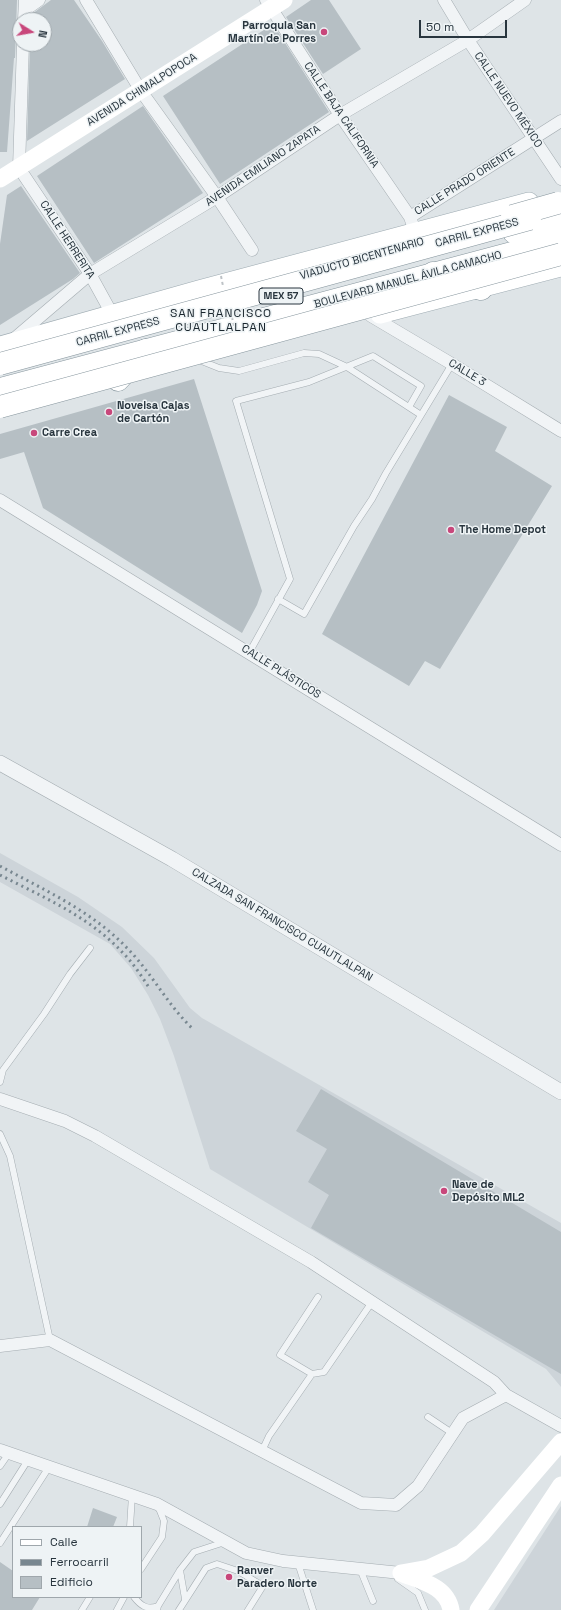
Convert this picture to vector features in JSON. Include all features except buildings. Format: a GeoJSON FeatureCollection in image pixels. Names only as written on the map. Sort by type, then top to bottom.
{"type":"FeatureCollection","features":[{"type":"Feature","properties":{"kind":"highway"},"geometry":{"type":"LineString","coordinates":[[487,240],[561,196]]}},
{"type":"Feature","properties":{"kind":"highway","name":"VIADUCTO BICENTENARIO"},"geometry":{"type":"LineString","coordinates":[[3,350],[561,196]]}},
{"type":"Feature","properties":{"kind":"highway","name":"CARRIL EXPRESS"},"geometry":{"type":"LineString","coordinates":[[0,364],[561,196]]}},
{"type":"Feature","properties":{"kind":"highway","name":"BOULEVARD MANUEL ÁVILA CAMACHO"},"geometry":{"type":"LineString","coordinates":[[0,371],[561,220]]}},
{"type":"Feature","properties":{"kind":"highway","name":"BOULEVARD MANUEL ÁVILA CAMACHO"},"geometry":{"type":"LineString","coordinates":[[0,388],[561,239]]}},
{"type":"Feature","properties":{"kind":"highway"},"geometry":{"type":"LineString","coordinates":[[0,407],[561,254]]}},
{"type":"Feature","properties":{"kind":"highway"},"geometry":{"type":"LineString","coordinates":[[433,273],[481,289]]}},
{"type":"Feature","properties":{"kind":"highway"},"geometry":{"type":"LineString","coordinates":[[116,382],[146,350]]}},
{"type":"Feature","properties":{"kind":"main road","name":"AVENIDA CHIMALPOPOCA"},"geometry":{"type":"LineString","coordinates":[[0,179],[141,91],[274,3]]}},
{"type":"Feature","properties":{"kind":"main road"},"geometry":{"type":"LineString","coordinates":[[3,350],[112,314],[412,224],[561,196]]}},
{"type":"Feature","properties":{"kind":"main road"},"geometry":{"type":"LineString","coordinates":[[0,414],[199,360],[481,289],[561,267]]}},
{"type":"Feature","properties":{"kind":"main road"},"geometry":{"type":"LineString","coordinates":[[395,1573],[429,1568],[462,1553],[482,1534],[561,1442]]}},
{"type":"Feature","properties":{"kind":"main road"},"geometry":{"type":"LineString","coordinates":[[478,1610],[561,1485]]}},
{"type":"Feature","properties":{"kind":"main road"},"geometry":{"type":"LineString","coordinates":[[395,1573],[435,1587],[445,1594],[451,1610]]}},
{"type":"Feature","properties":{"kind":"street"},"geometry":{"type":"LineString","coordinates":[[25,10],[39,0]]}},
{"type":"Feature","properties":{"kind":"street"},"geometry":{"type":"LineString","coordinates":[[86,0],[141,91],[217,197],[252,250]]}},
{"type":"Feature","properties":{"kind":"street","name":"CALLE NUEVO MÉXICO"},"geometry":{"type":"LineString","coordinates":[[444,0],[468,40],[534,139],[561,196]]}},
{"type":"Feature","properties":{"kind":"street","name":"AVENIDA EMILIANO ZAPATA"},"geometry":{"type":"LineString","coordinates":[[3,350],[90,274],[217,197],[340,115],[468,40],[525,0]]}},
{"type":"Feature","properties":{"kind":"street","name":"CALLE BAJA CALIFORNIA"},"geometry":{"type":"LineString","coordinates":[[274,3],[340,115],[412,224]]}},
{"type":"Feature","properties":{"kind":"street"},"geometry":{"type":"LineString","coordinates":[[19,168],[23,52]]}},
{"type":"Feature","properties":{"kind":"street","name":"CALLE PRADO ORIENTE"},"geometry":{"type":"LineString","coordinates":[[412,224],[561,121]]}},
{"type":"Feature","properties":{"kind":"street","name":"CALLE HERRERITA"},"geometry":{"type":"LineString","coordinates":[[19,168],[90,274],[112,314]]}},
{"type":"Feature","properties":{"kind":"street","name":"CALLE 3"},"geometry":{"type":"LineString","coordinates":[[371,316],[561,431]]}},
{"type":"Feature","properties":{"kind":"street","name":"CALLE PLÁSTICOS"},"geometry":{"type":"LineString","coordinates":[[0,500],[561,845]]}},
{"type":"Feature","properties":{"kind":"street","name":"CALZADA SAN FRANCISCO CUAUTLALPAN"},"geometry":{"type":"LineString","coordinates":[[0,763],[172,859],[561,1092]]}},
{"type":"Feature","properties":{"kind":"street"},"geometry":{"type":"LineString","coordinates":[[0,1099],[65,1122],[95,1136],[311,1262],[494,1382],[506,1395],[561,1426]]}},
{"type":"Feature","properties":{"kind":"street"},"geometry":{"type":"LineString","coordinates":[[0,1346],[50,1340],[361,1502],[396,1505],[418,1486],[463,1418],[506,1395]]}},
{"type":"Feature","properties":{"kind":"street"},"geometry":{"type":"LineString","coordinates":[[4,1451],[157,1504],[246,1553],[283,1561],[395,1573]]}},
{"type":"Feature","properties":{"kind":"lane"},"geometry":{"type":"LineString","coordinates":[[199,360],[219,368],[238,371],[304,353],[314,353],[347,367],[421,415]]}},
{"type":"Feature","properties":{"kind":"lane"},"geometry":{"type":"LineString","coordinates":[[249,653],[290,579],[236,401],[309,382],[372,356],[421,386],[409,407]]}},
{"type":"Feature","properties":{"kind":"lane"},"geometry":{"type":"LineString","coordinates":[[278,599],[304,614],[452,364]]}},
{"type":"Feature","properties":{"kind":"lane"},"geometry":{"type":"LineString","coordinates":[[0,1082],[3,1070],[90,948]]}},
{"type":"Feature","properties":{"kind":"lane"},"geometry":{"type":"LineString","coordinates":[[0,1134],[10,1156],[50,1340]]}},
{"type":"Feature","properties":{"kind":"lane"},"geometry":{"type":"LineString","coordinates":[[318,1297],[280,1355],[312,1374],[324,1372],[372,1302]]}},
{"type":"Feature","properties":{"kind":"lane"},"geometry":{"type":"LineString","coordinates":[[262,1451],[269,1436],[312,1374]]}},
{"type":"Feature","properties":{"kind":"lane"},"geometry":{"type":"LineString","coordinates":[[428,1417],[452,1433]]}},
{"type":"Feature","properties":{"kind":"lane"},"geometry":{"type":"LineString","coordinates":[[0,1466],[4,1451]]}},
{"type":"Feature","properties":{"kind":"lane"},"geometry":{"type":"LineString","coordinates":[[0,1504],[28,1460]]}},
{"type":"Feature","properties":{"kind":"lane"},"geometry":{"type":"LineString","coordinates":[[0,1543],[49,1466]]}},
{"type":"Feature","properties":{"kind":"lane"},"geometry":{"type":"LineString","coordinates":[[130,1526],[132,1495]]}},
{"type":"Feature","properties":{"kind":"lane"},"geometry":{"type":"LineString","coordinates":[[142,1567],[162,1537],[164,1522],[157,1504]]}},
{"type":"Feature","properties":{"kind":"lane"},"geometry":{"type":"LineString","coordinates":[[135,1598],[140,1605],[157,1608],[180,1570],[194,1552],[225,1542]]}},
{"type":"Feature","properties":{"kind":"lane"},"geometry":{"type":"LineString","coordinates":[[298,1563],[313,1610]]}},
{"type":"Feature","properties":{"kind":"lane"},"geometry":{"type":"LineString","coordinates":[[179,1610],[206,1568],[217,1564],[238,1571],[263,1586],[248,1610]]}},
{"type":"Feature","properties":{"kind":"lane"},"geometry":{"type":"LineString","coordinates":[[360,1569],[373,1601]]}},
{"type":"Feature","properties":{"kind":"lane"},"geometry":{"type":"LineString","coordinates":[[180,1570],[185,1599]]}},
{"type":"Feature","properties":{"kind":"lane"},"geometry":{"type":"LineString","coordinates":[[395,1573],[418,1593],[425,1610]]}},
{"type":"Feature","properties":{"kind":"lane"},"geometry":{"type":"LineString","coordinates":[[82,1610],[89,1598]]}},
{"type":"Feature","properties":{"kind":"lane"},"geometry":{"type":"LineString","coordinates":[[117,1610],[123,1598]]}},
{"type":"Feature","properties":{"kind":"shaded area"},"geometry":{"type":"Polygon","coordinates":[[[0,853],[78,897],[122,927],[154,958],[190,1008],[202,1018],[561,1223],[561,1387],[546,1369],[210,1169],[174,1056],[160,1019],[148,995],[131,968],[110,944],[0,882],[0,853]]]}},
{"type":"Feature","properties":{"kind":"shaded area"},"geometry":{"type":"Polygon","coordinates":[[[561,1506],[561,1610],[494,1610],[561,1506]]]}},
{"type":"Feature","properties":{"kind":"railway"},"geometry":{"type":"LineString","coordinates":[[0,866],[67,902],[99,923],[136,958],[176,1011],[194,1030]]}},
{"type":"Feature","properties":{"kind":"railway"},"geometry":{"type":"LineString","coordinates":[[0,875],[49,900],[81,918],[96,929],[110,940],[127,957],[150,989]]}},
{"type":"Feature","properties":{"kind":"place","name":"Parroquia San Martín de Porres"},"geometry":{"type":"Point","coordinates":[324,32]}},
{"type":"Feature","properties":{"kind":"place","name":"Novelsa Cajas de Cartón"},"geometry":{"type":"Point","coordinates":[109,412]}},
{"type":"Feature","properties":{"kind":"place","name":"Carre Crea"},"geometry":{"type":"Point","coordinates":[34,433]}},
{"type":"Feature","properties":{"kind":"place","name":"The Home Depot"},"geometry":{"type":"Point","coordinates":[451,530]}},
{"type":"Feature","properties":{"kind":"place","name":"Nave de Depósito ML2"},"geometry":{"type":"Point","coordinates":[444,1191]}},
{"type":"Feature","properties":{"kind":"place","name":"Ranver Paradero Norte"},"geometry":{"type":"Point","coordinates":[229,1577]}},
{"type":"Feature","properties":{"kind":"district","name":"SAN FRANCISCO CUAUTLALPAN"},"geometry":{"type":"Point","coordinates":[221,321]}}]}
